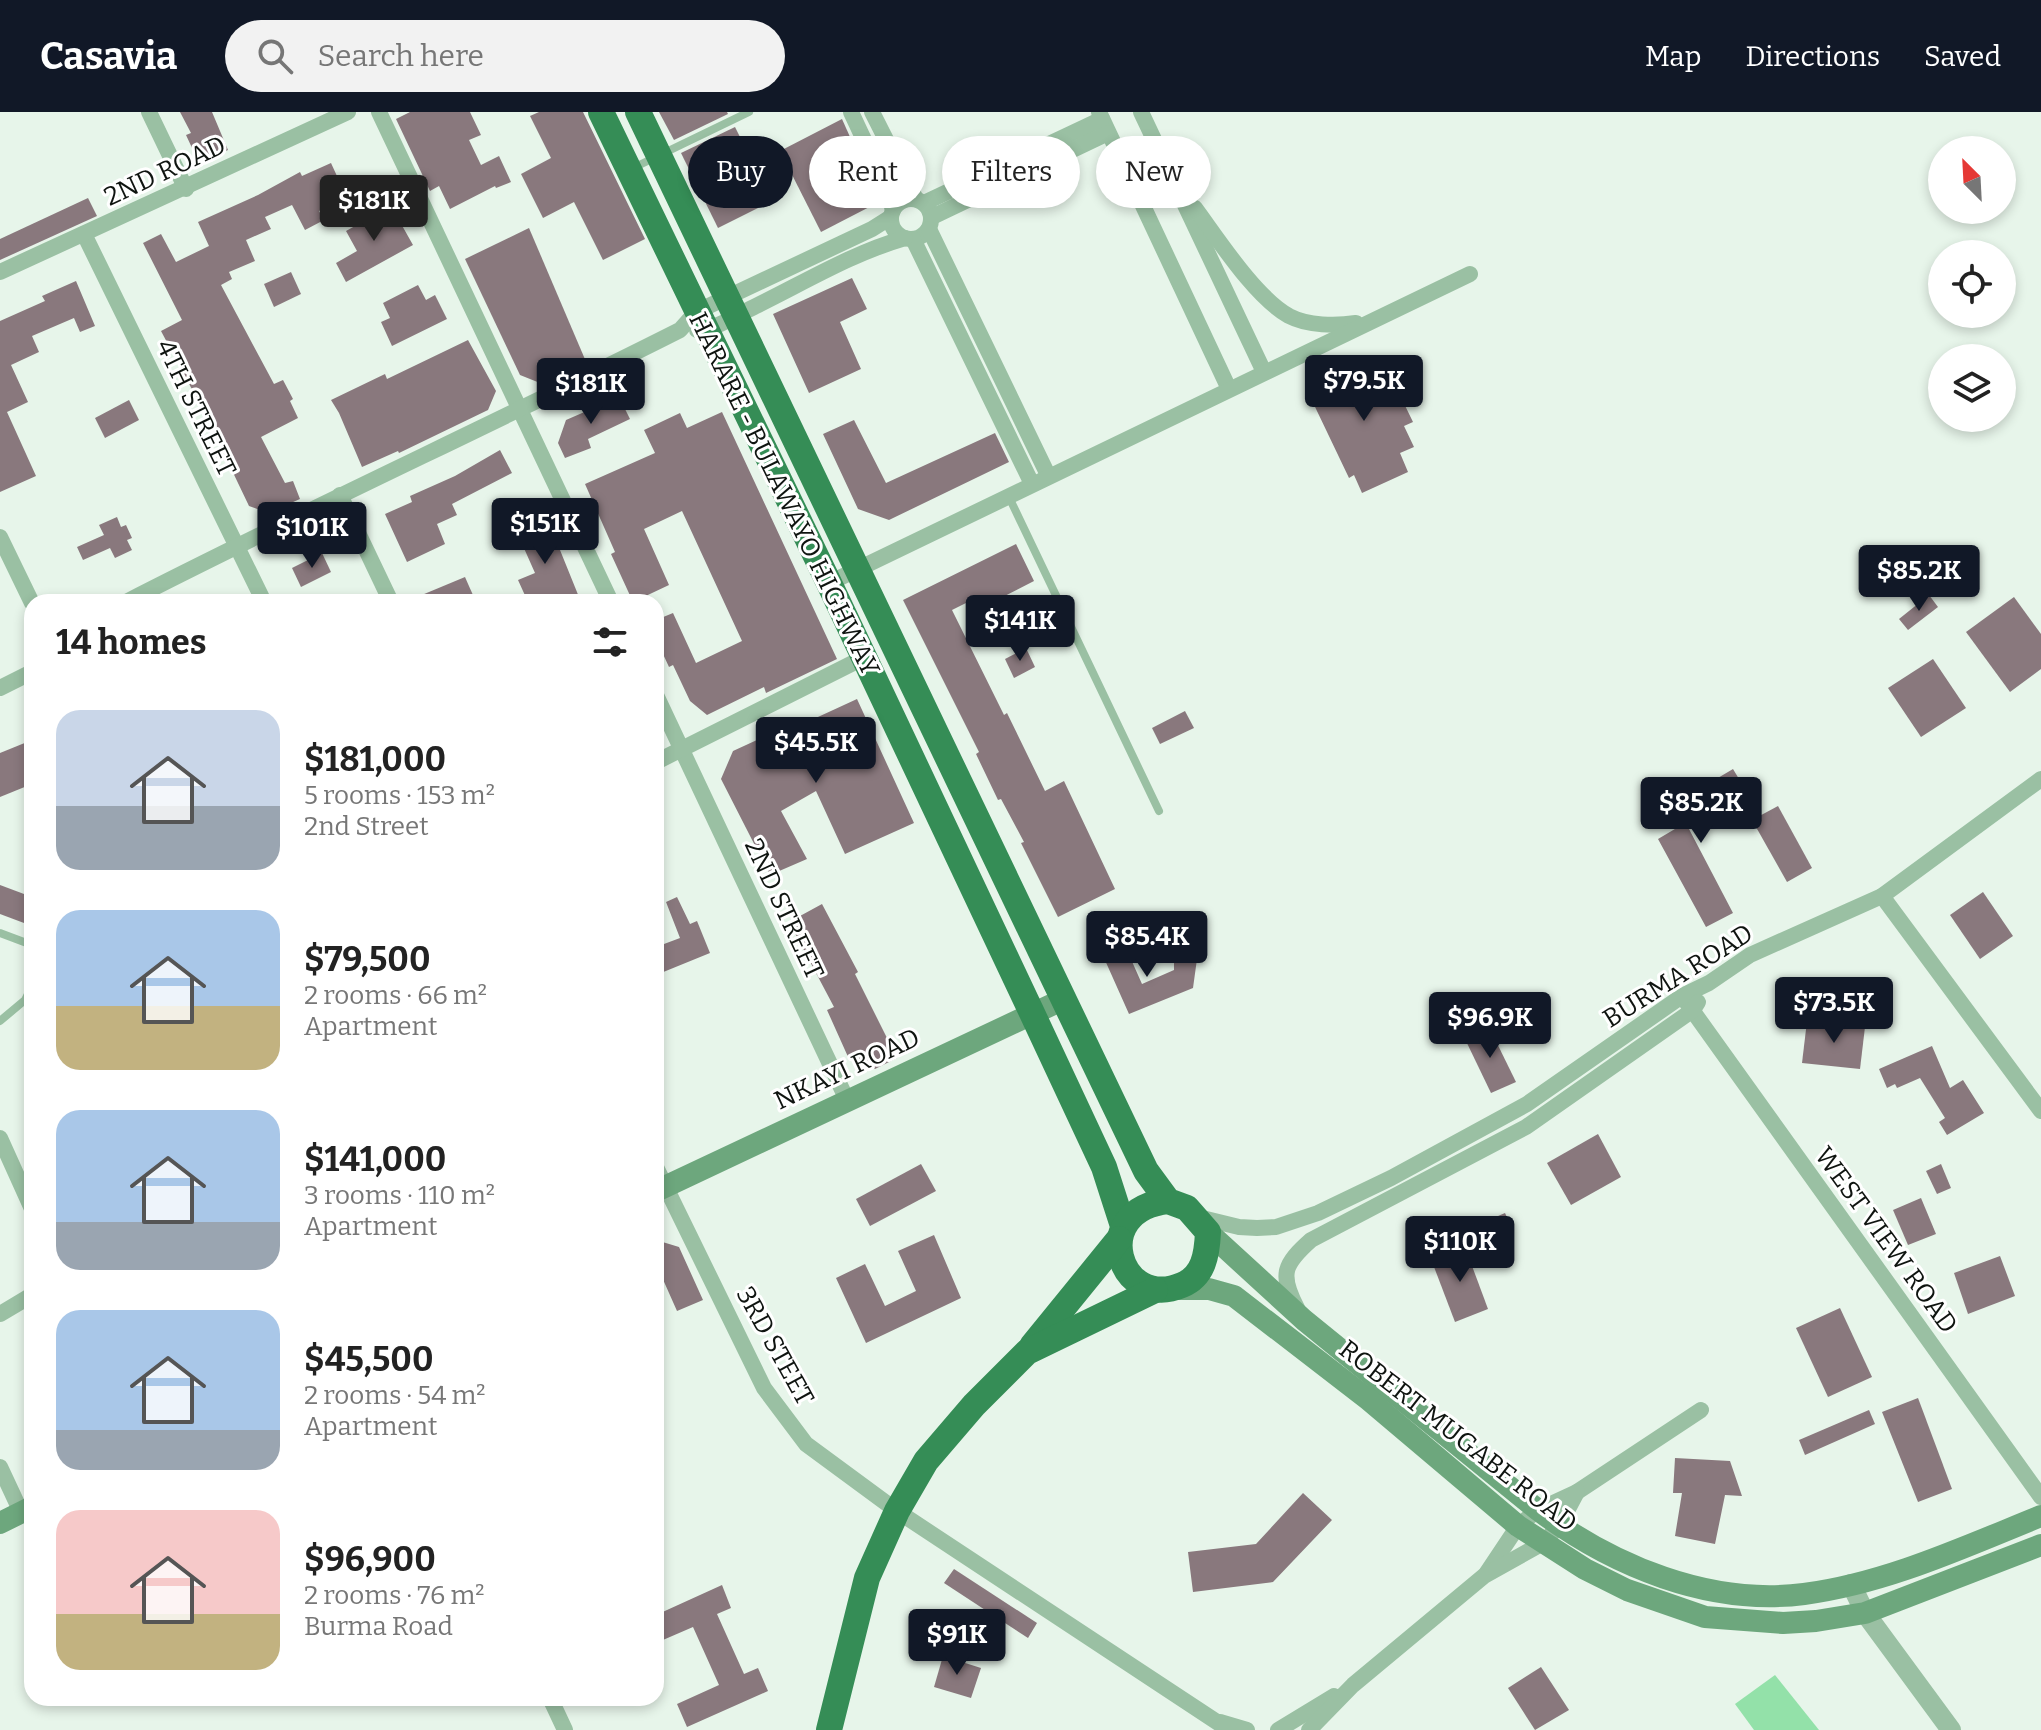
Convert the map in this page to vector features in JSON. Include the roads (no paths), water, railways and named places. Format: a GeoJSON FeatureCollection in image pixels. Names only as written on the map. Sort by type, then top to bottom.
{"type":"FeatureCollection","features":[{"type":"Feature","properties":{"kind":"highway","name":"HARARE - BULAWAYO HIGHWAY"},"geometry":{"type":"LineString","coordinates":[[601,112],[693,324],[753,429],[829,583],[1104,1167],[1121,1233],[1119,1256],[1127,1272],[1139,1283],[1164,1289]]}},
{"type":"Feature","properties":{"kind":"highway","name":"HARARE - BULAWAYO HIGHWAY"},"geometry":{"type":"LineString","coordinates":[[638,112],[1146,1171],[1168,1201],[1187,1208],[1202,1224]]}},
{"type":"Feature","properties":{"kind":"highway"},"geometry":{"type":"LineString","coordinates":[[753,429],[784,414]]}},
{"type":"Feature","properties":{"kind":"highway"},"geometry":{"type":"LineString","coordinates":[[962,865],[992,851]]}},
{"type":"Feature","properties":{"kind":"highway"},"geometry":{"type":"LineString","coordinates":[[1005,956],[1034,942]]}},
{"type":"Feature","properties":{"kind":"highway"},"geometry":{"type":"LineString","coordinates":[[829,1730],[867,1578],[897,1511],[926,1461],[974,1405],[1027,1352],[1121,1233],[1134,1212],[1150,1203],[1168,1201]]}},
{"type":"Feature","properties":{"kind":"highway"},"geometry":{"type":"LineString","coordinates":[[1027,1352],[1164,1289],[1189,1282],[1201,1270],[1207,1254],[1202,1224]]}},
{"type":"Feature","properties":{"kind":"main road","name":"NKAYI ROAD"},"geometry":{"type":"LineString","coordinates":[[664,1180],[847,1100],[1062,1000]]}},
{"type":"Feature","properties":{"kind":"main road","name":"ROBERT MUGABE ROAD"},"geometry":{"type":"LineString","coordinates":[[1202,1224],[1304,1320],[1538,1510],[1559,1526],[1638,1570],[1704,1588],[1768,1595],[1800,1594],[1907,1568],[2041,1516]]}},
{"type":"Feature","properties":{"kind":"main road","name":"ROBERT MUGABE ROAD"},"geometry":{"type":"LineString","coordinates":[[1164,1289],[1209,1289],[1234,1296],[1369,1400],[1518,1526],[1585,1569],[1627,1590],[1705,1617],[1783,1623],[1865,1613],[2041,1545]]}},
{"type":"Feature","properties":{"kind":"main road"},"geometry":{"type":"LineString","coordinates":[[0,1523],[24,1515]]}},
{"type":"Feature","properties":{"kind":"street"},"geometry":{"type":"LineString","coordinates":[[149,112],[186,189]]}},
{"type":"Feature","properties":{"kind":"street","name":"2ND ROAD"},"geometry":{"type":"LineString","coordinates":[[0,272],[348,112]]}},
{"type":"Feature","properties":{"kind":"street"},"geometry":{"type":"LineString","coordinates":[[379,112],[607,594]]}},
{"type":"Feature","properties":{"kind":"street"},"geometry":{"type":"LineString","coordinates":[[851,112],[887,189],[894,230],[909,239],[1032,484]]}},
{"type":"Feature","properties":{"kind":"street"},"geometry":{"type":"LineString","coordinates":[[872,112],[925,212],[1048,475]]}},
{"type":"Feature","properties":{"kind":"street"},"geometry":{"type":"LineString","coordinates":[[1141,112],[1152,136]]}},
{"type":"Feature","properties":{"kind":"street"},"geometry":{"type":"LineString","coordinates":[[925,212],[1103,121],[1229,389]]}},
{"type":"Feature","properties":{"kind":"street"},"geometry":{"type":"LineString","coordinates":[[732,307],[872,229],[903,200],[925,212]]}},
{"type":"Feature","properties":{"kind":"street"},"geometry":{"type":"LineString","coordinates":[[1186,208],[1264,372]]}},
{"type":"Feature","properties":{"kind":"street"},"geometry":{"type":"LineString","coordinates":[[1194,208],[1237,265],[1269,300],[1289,316],[1339,325],[1373,320]]}},
{"type":"Feature","properties":{"kind":"street"},"geometry":{"type":"LineString","coordinates":[[141,594],[236,545],[520,411],[693,324],[879,246],[925,234],[925,212]]}},
{"type":"Feature","properties":{"kind":"street","name":"4TH STREET"},"geometry":{"type":"LineString","coordinates":[[84,234],[260,594]]}},
{"type":"Feature","properties":{"kind":"street"},"geometry":{"type":"LineString","coordinates":[[829,583],[1470,274]]}},
{"type":"Feature","properties":{"kind":"street"},"geometry":{"type":"LineString","coordinates":[[340,495],[387,594]]}},
{"type":"Feature","properties":{"kind":"street"},"geometry":{"type":"LineString","coordinates":[[0,537],[28,594]]}},
{"type":"Feature","properties":{"kind":"street"},"geometry":{"type":"LineString","coordinates":[[664,758],[863,658]]}},
{"type":"Feature","properties":{"kind":"street"},"geometry":{"type":"LineString","coordinates":[[0,688],[24,676]]}},
{"type":"Feature","properties":{"kind":"street","name":"2ND STREET"},"geometry":{"type":"LineString","coordinates":[[664,712],[847,1100]]}},
{"type":"Feature","properties":{"kind":"street","name":"BURMA ROAD"},"geometry":{"type":"LineString","coordinates":[[1202,1224],[1276,1227],[1318,1213],[1391,1178],[1527,1104],[1682,996],[1709,983],[1750,955],[1882,896],[2041,779]]}},
{"type":"Feature","properties":{"kind":"street"},"geometry":{"type":"LineString","coordinates":[[1882,896],[2041,1111]]}},
{"type":"Feature","properties":{"kind":"street"},"geometry":{"type":"LineString","coordinates":[[1304,1320],[1290,1295],[1285,1271],[1288,1263],[1311,1240],[1526,1127],[1693,1010],[1709,983]]}},
{"type":"Feature","properties":{"kind":"street","name":"WEST VIEW ROAD"},"geometry":{"type":"LineString","coordinates":[[1682,996],[2041,1497]]}},
{"type":"Feature","properties":{"kind":"street"},"geometry":{"type":"LineString","coordinates":[[0,1138],[24,1191]]}},
{"type":"Feature","properties":{"kind":"street","name":"3RD STEET"},"geometry":{"type":"LineString","coordinates":[[664,1192],[764,1388],[806,1444],[897,1511],[1222,1725],[1247,1730]]}},
{"type":"Feature","properties":{"kind":"street"},"geometry":{"type":"LineString","coordinates":[[0,1314],[24,1300]]}},
{"type":"Feature","properties":{"kind":"street"},"geometry":{"type":"LineString","coordinates":[[1484,1576],[1518,1526],[1538,1510],[1577,1492],[1701,1410]]}},
{"type":"Feature","properties":{"kind":"street"},"geometry":{"type":"LineString","coordinates":[[0,1467],[24,1507]]}},
{"type":"Feature","properties":{"kind":"street"},"geometry":{"type":"LineString","coordinates":[[1309,1730],[1353,1685],[1484,1576],[1543,1543],[1559,1526],[1577,1492]]}},
{"type":"Feature","properties":{"kind":"street"},"geometry":{"type":"LineString","coordinates":[[1851,1584],[1865,1613],[1951,1730]]}},
{"type":"Feature","properties":{"kind":"street"},"geometry":{"type":"LineString","coordinates":[[1278,1730],[1353,1685]]}},
{"type":"Feature","properties":{"kind":"street"},"geometry":{"type":"LineString","coordinates":[[554,1706],[565,1730]]}},
{"type":"Feature","properties":{"kind":"lane"},"geometry":{"type":"LineString","coordinates":[[628,170],[749,112]]}},
{"type":"Feature","properties":{"kind":"lane"},"geometry":{"type":"LineString","coordinates":[[1008,495],[1159,811]]}},
{"type":"Feature","properties":{"kind":"lane"},"geometry":{"type":"LineString","coordinates":[[0,933],[24,942]]}},
{"type":"Feature","properties":{"kind":"lane"},"geometry":{"type":"LineString","coordinates":[[0,1021],[24,1001]]}}]}
